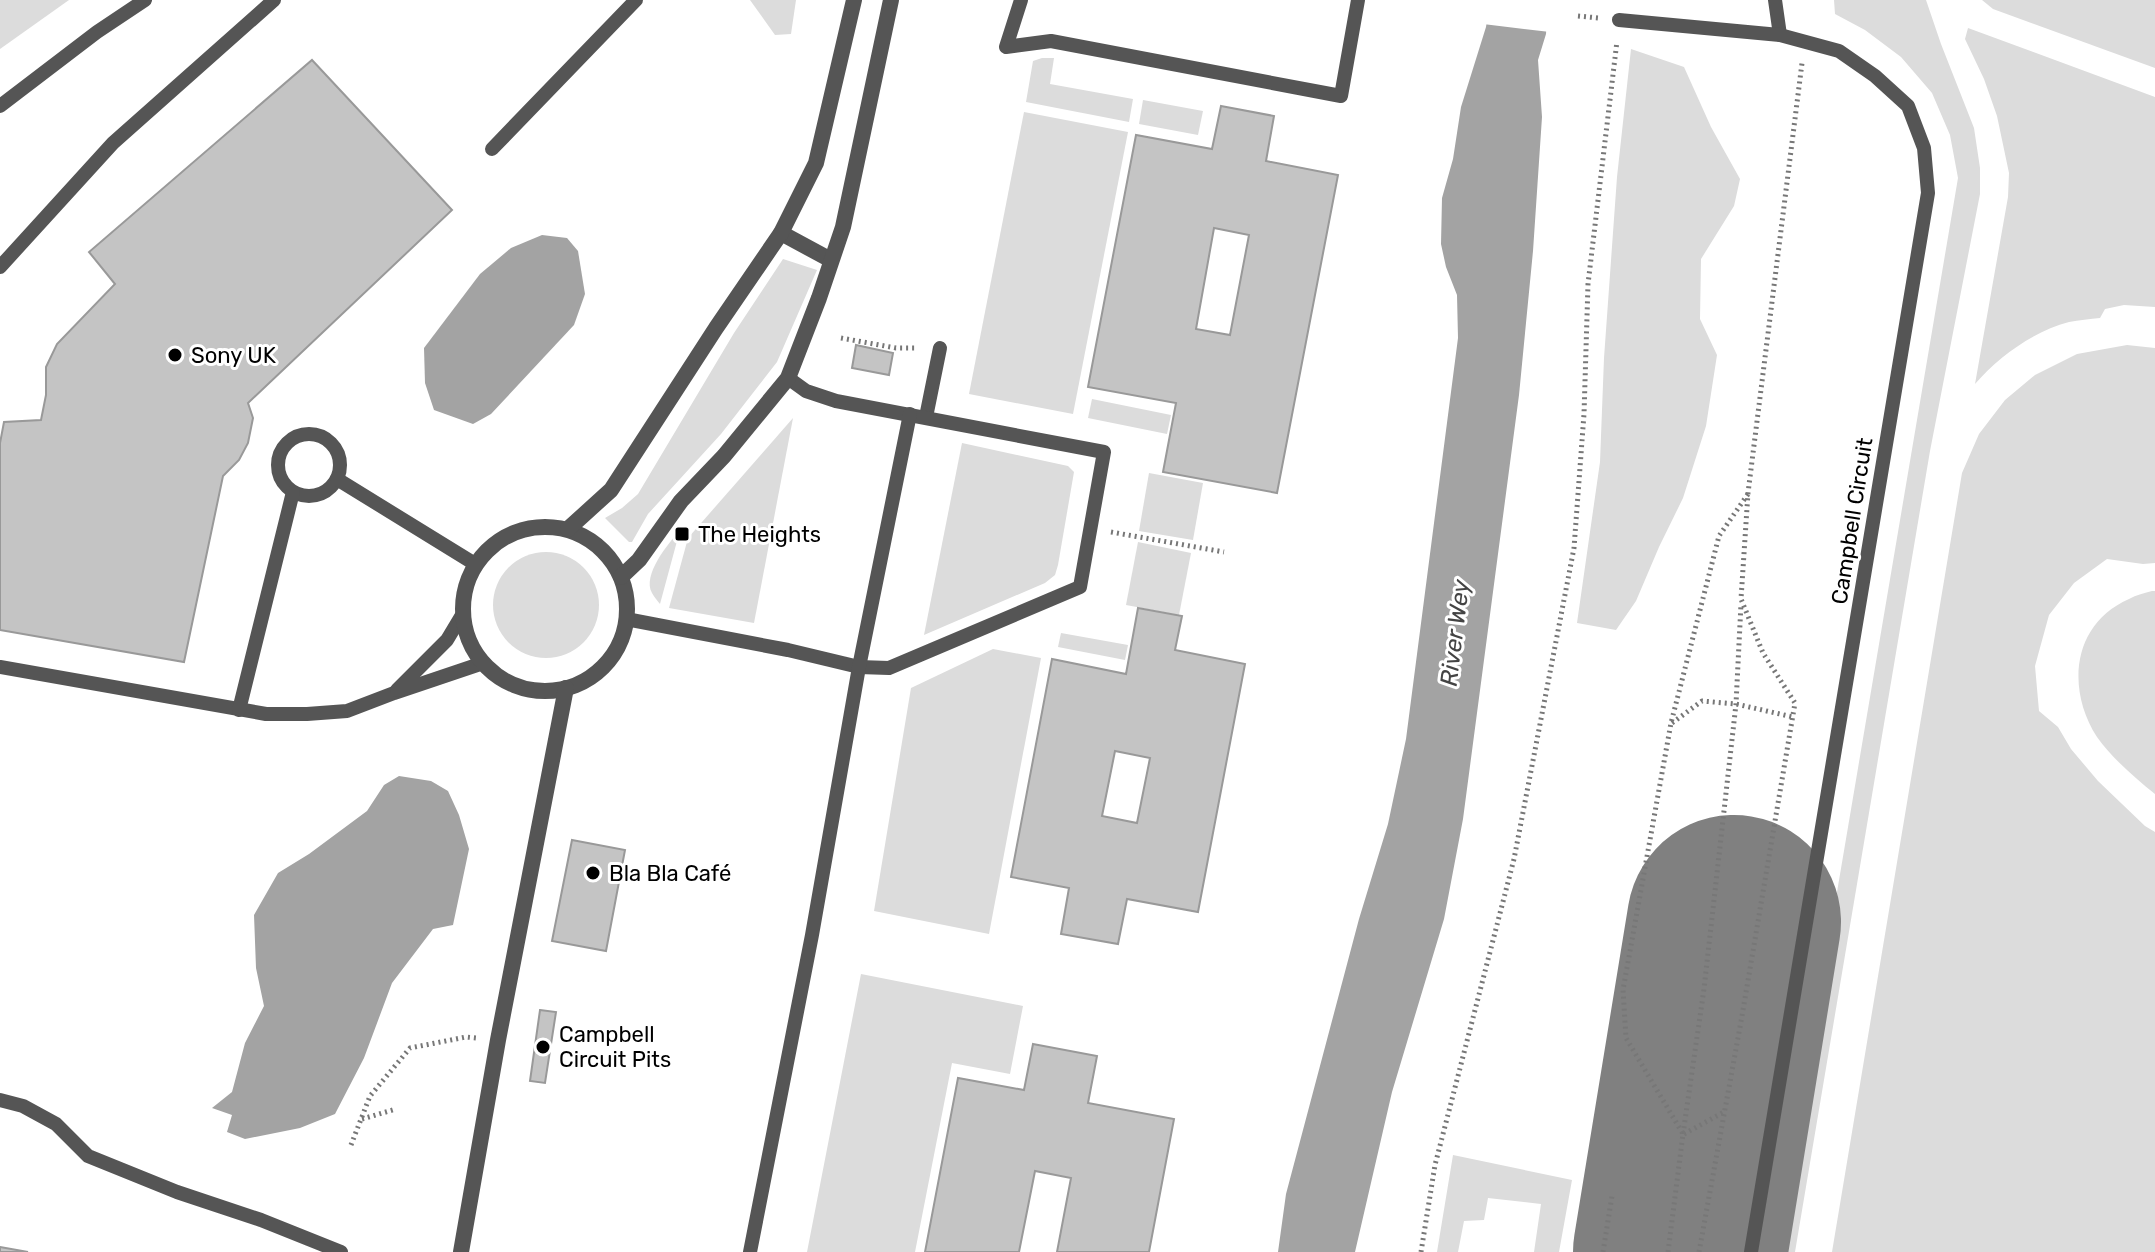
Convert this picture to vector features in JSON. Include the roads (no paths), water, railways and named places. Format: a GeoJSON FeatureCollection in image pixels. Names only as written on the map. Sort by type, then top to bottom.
{"type":"FeatureCollection","features":[{"type":"Feature","properties":{"kind":"street"},"geometry":{"type":"LineString","coordinates":[[568,529],[611,490],[781,233],[816,163],[854,0]]}},
{"type":"Feature","properties":{"kind":"street"},"geometry":{"type":"LineString","coordinates":[[621,577],[639,560],[681,501],[724,456],[788,378],[843,227],[891,0]]}},
{"type":"Feature","properties":{"kind":"street"},"geometry":{"type":"LineString","coordinates":[[781,233],[831,260]]}},
{"type":"Feature","properties":{"kind":"street"},"geometry":{"type":"LineString","coordinates":[[542,526],[568,529],[590,540],[608,556],[621,577],[626,598],[622,638],[613,655],[592,675],[566,688],[544,691],[521,687],[500,677],[483,663],[469,640],[462,615],[465,588],[475,564],[493,545],[516,531],[542,526]]}},
{"type":"Feature","properties":{"kind":"street"},"geometry":{"type":"LineString","coordinates":[[461,1252],[498,1040],[566,688]]}},
{"type":"Feature","properties":{"kind":"lane"},"geometry":{"type":"LineString","coordinates":[[0,106],[97,32],[145,0]]}},
{"type":"Feature","properties":{"kind":"lane"},"geometry":{"type":"LineString","coordinates":[[0,267],[113,143],[274,0]]}},
{"type":"Feature","properties":{"kind":"lane"},"geometry":{"type":"LineString","coordinates":[[492,149],[636,0]]}},
{"type":"Feature","properties":{"kind":"lane"},"geometry":{"type":"LineString","coordinates":[[1021,0],[1006,47],[1051,41],[1341,96],[1358,0]]}},
{"type":"Feature","properties":{"kind":"lane"},"geometry":{"type":"LineString","coordinates":[[1775,0],[1780,35]]}},
{"type":"Feature","properties":{"kind":"lane","name":"Campbell Circuit"},"geometry":{"type":"LineString","coordinates":[[1619,20],[1780,35],[1839,51],[1875,76],[1908,106],[1924,148],[1928,193],[1751,1252]]}},
{"type":"Feature","properties":{"kind":"lane"},"geometry":{"type":"LineString","coordinates":[[750,1252],[812,935],[859,667],[933,348]]}},
{"type":"Feature","properties":{"kind":"lane"},"geometry":{"type":"LineString","coordinates":[[626,619],[859,667],[889,668],[1080,587],[1104,452],[836,401],[806,391],[788,378]]}},
{"type":"Feature","properties":{"kind":"lane"},"geometry":{"type":"LineString","coordinates":[[310,433],[330,441],[340,459],[340,470],[331,488],[322,493],[302,496],[293,492],[279,477],[278,456],[283,447],[299,434],[310,433]]}},
{"type":"Feature","properties":{"kind":"lane"},"geometry":{"type":"LineString","coordinates":[[337,479],[475,564]]}},
{"type":"Feature","properties":{"kind":"lane"},"geometry":{"type":"LineString","coordinates":[[239,710],[293,492]]}},
{"type":"Feature","properties":{"kind":"lane"},"geometry":{"type":"LineString","coordinates":[[394,693],[447,640],[462,615]]}},
{"type":"Feature","properties":{"kind":"lane"},"geometry":{"type":"LineString","coordinates":[[0,667],[239,710],[266,714],[307,714],[347,711],[483,663]]}},
{"type":"Feature","properties":{"kind":"lane"},"geometry":{"type":"LineString","coordinates":[[0,1100],[23,1106],[56,1124],[88,1156],[341,1252]]}},
{"type":"Feature","properties":{"kind":"water","name":"River Wey"},"geometry":{"type":"Polygon","coordinates":[[[1490,0],[1548,0],[1546,34],[1538,60],[1542,117],[1519,395],[1463,819],[1444,919],[1392,1092],[1355,1252],[1278,1252],[1286,1194],[1359,919],[1388,824],[1406,739],[1458,338],[1457,295],[1441,244],[1442,198],[1453,159],[1461,107],[1486,27],[1490,0]]]}},
{"type":"Feature","properties":{"kind":"water"},"geometry":{"type":"Polygon","coordinates":[[[542,235],[567,238],[578,251],[585,294],[574,325],[491,414],[473,424],[434,410],[425,383],[424,348],[480,274],[511,248],[542,235]]]}},
{"type":"Feature","properties":{"kind":"water"},"geometry":{"type":"Polygon","coordinates":[[[399,776],[431,781],[448,791],[459,815],[469,849],[453,925],[433,929],[392,983],[364,1058],[335,1114],[300,1128],[245,1139],[227,1132],[232,1115],[212,1108],[232,1092],[245,1043],[264,1006],[256,968],[254,915],[278,873],[367,811],[384,785],[399,776]]]}},
{"type":"Feature","properties":{"kind":"place","name":"Sony UK"},"geometry":{"type":"Point","coordinates":[175,355]}},
{"type":"Feature","properties":{"kind":"place","name":"The Heights"},"geometry":{"type":"Point","coordinates":[682,534]}},
{"type":"Feature","properties":{"kind":"place","name":"Bla Bla Café"},"geometry":{"type":"Point","coordinates":[593,873]}},
{"type":"Feature","properties":{"kind":"place","name":"Campbell Circuit Pits"},"geometry":{"type":"Point","coordinates":[543,1047]}}]}
